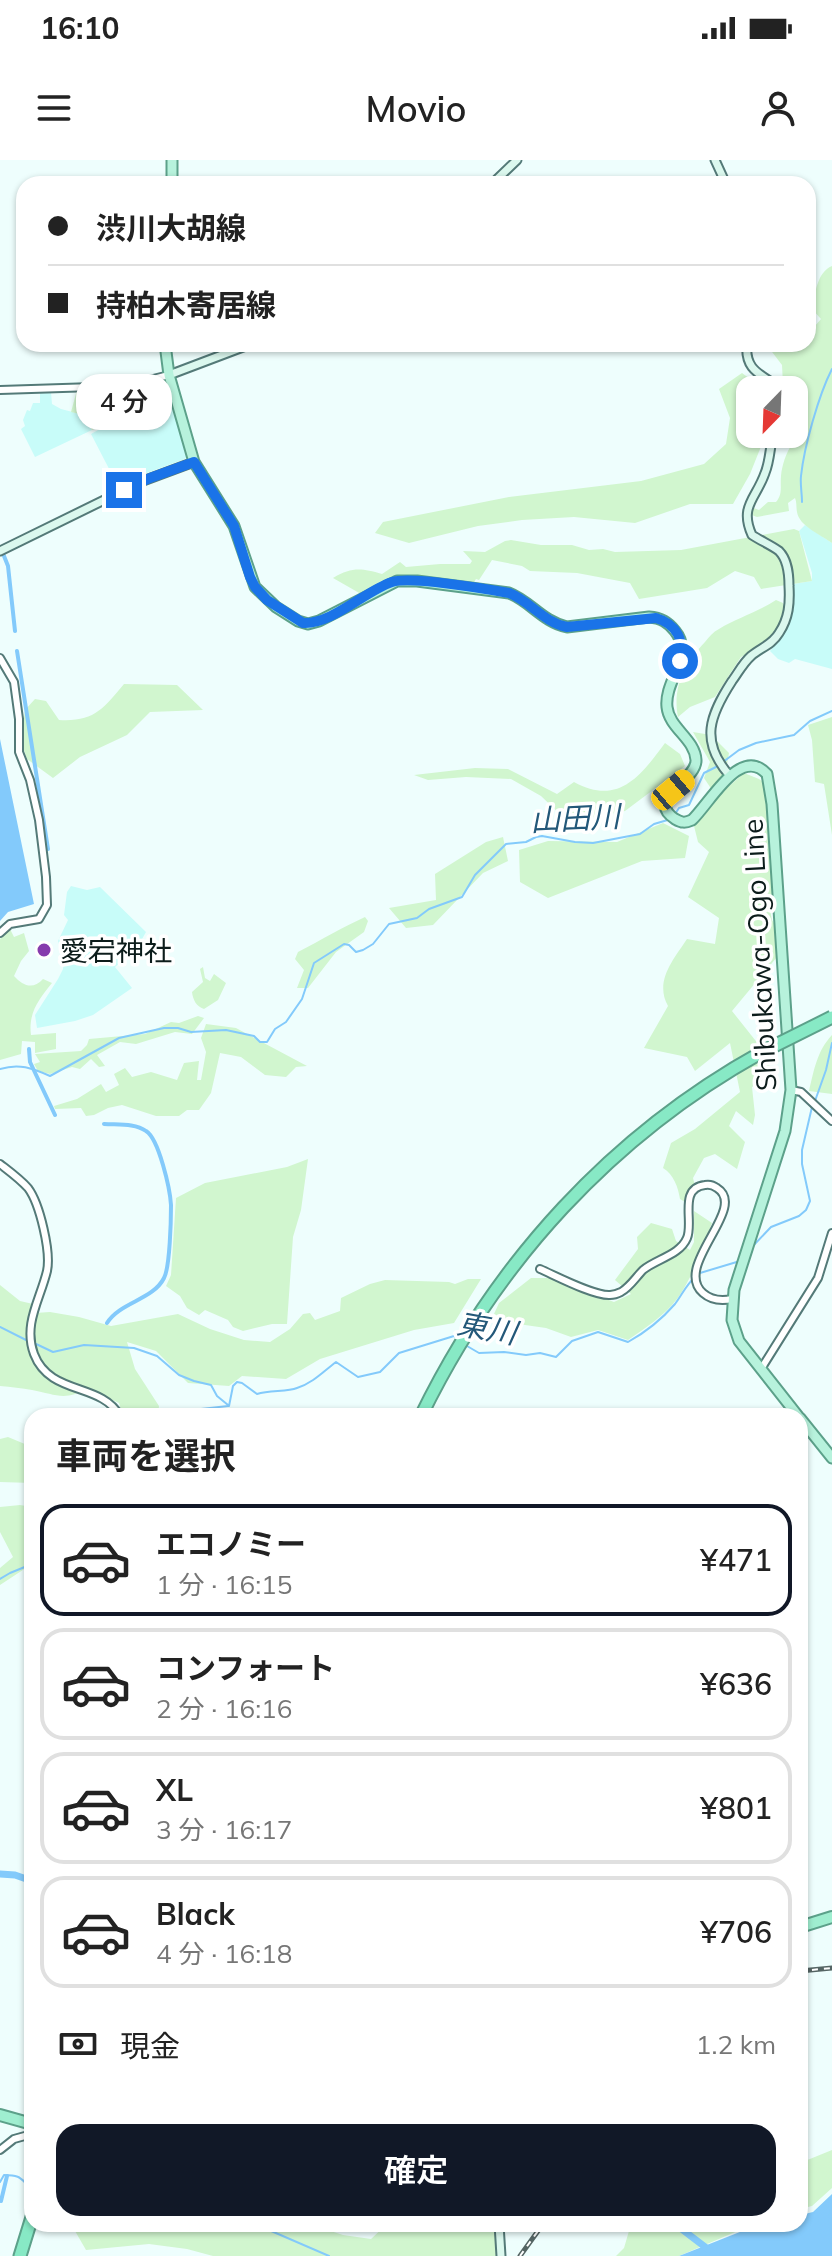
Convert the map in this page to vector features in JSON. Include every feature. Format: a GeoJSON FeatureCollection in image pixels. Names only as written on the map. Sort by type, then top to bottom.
{"type":"FeatureCollection","features":[{"type":"Feature","properties":{"kind":"highway"},"geometry":{"type":"LineString","coordinates":[[426,1408],[494,1298],[559,1220],[620,1159],[677,1112],[763,1054],[832,1017]]}},
{"type":"Feature","properties":{"kind":"highway"},"geometry":{"type":"LineString","coordinates":[[763,1054],[832,1024]]}},
{"type":"Feature","properties":{"kind":"highway"},"geometry":{"type":"LineString","coordinates":[[431,1408],[443,1381]]}},
{"type":"Feature","properties":{"kind":"highway"},"geometry":{"type":"LineString","coordinates":[[808,1924],[832,1917]]}},
{"type":"Feature","properties":{"kind":"highway"},"geometry":{"type":"LineString","coordinates":[[0,2115],[24,2122]]}},
{"type":"Feature","properties":{"kind":"highway"},"geometry":{"type":"LineString","coordinates":[[23,2256],[29,2232]]}},
{"type":"Feature","properties":{"kind":"highway"},"geometry":{"type":"LineString","coordinates":[[23,2256],[33,2232]]}},
{"type":"Feature","properties":{"kind":"main road"},"geometry":{"type":"LineString","coordinates":[[500,176],[517,160]]}},
{"type":"Feature","properties":{"kind":"main road"},"geometry":{"type":"LineString","coordinates":[[2,550],[150,478],[194,462],[169,375],[166,352]]}},
{"type":"Feature","properties":{"kind":"main road"},"geometry":{"type":"LineString","coordinates":[[169,375],[230,352]]}},
{"type":"Feature","properties":{"kind":"main road"},"geometry":{"type":"LineString","coordinates":[[747,352],[747,360],[760,376]]}},
{"type":"Feature","properties":{"kind":"main road"},"geometry":{"type":"LineString","coordinates":[[730,776],[715,750],[711,733],[714,712],[744,663],[779,634],[790,603],[787,563],[780,552],[752,535],[746,516],[766,473],[770,448]]}},
{"type":"Feature","properties":{"kind":"main road","name":"Shibukawa-Ogo Line"},"geometry":{"type":"LineString","coordinates":[[194,462],[234,526],[255,587],[267,600],[298,621],[308,624],[319,621],[386,585],[401,581],[509,593],[522,599],[551,622],[567,627],[656,618],[668,623],[679,636],[682,653],[668,689],[667,707],[674,725],[695,751],[696,763],[690,776],[669,796],[666,803],[672,816],[686,822],[692,820],[730,776],[743,766],[751,764],[764,771],[769,779],[791,1090],[785,1131],[732,1299]]}},
{"type":"Feature","properties":{"kind":"main road"},"geometry":{"type":"LineString","coordinates":[[732,1299],[732,1320],[739,1341],[792,1408]]}},
{"type":"Feature","properties":{"kind":"main road"},"geometry":{"type":"LineString","coordinates":[[808,1428],[832,1458]]}},
{"type":"Feature","properties":{"kind":"main road"},"geometry":{"type":"LineString","coordinates":[[500,2232],[501,2254]]}},
{"type":"Feature","properties":{"kind":"street"},"geometry":{"type":"LineString","coordinates":[[0,390],[125,386],[169,375]]}},
{"type":"Feature","properties":{"kind":"street"},"geometry":{"type":"LineString","coordinates":[[0,658],[14,682],[19,719],[17,744],[30,780],[39,820],[47,905],[39,919],[10,924],[0,933]]}},
{"type":"Feature","properties":{"kind":"street"},"geometry":{"type":"LineString","coordinates":[[791,1090],[801,1092],[832,1121]]}},
{"type":"Feature","properties":{"kind":"street"},"geometry":{"type":"LineString","coordinates":[[0,1164],[32,1195],[47,1246],[46,1273],[30,1322],[33,1349],[42,1368],[51,1377],[104,1399],[115,1408]]}},
{"type":"Feature","properties":{"kind":"street"},"geometry":{"type":"LineString","coordinates":[[540,1269],[596,1293],[610,1295],[621,1292],[646,1268],[682,1245],[690,1227],[688,1203],[691,1194],[699,1186],[711,1185],[720,1189],[724,1206],[699,1260],[696,1279],[706,1296],[721,1301],[732,1299]]}},
{"type":"Feature","properties":{"kind":"street"},"geometry":{"type":"LineString","coordinates":[[761,1369],[818,1278],[832,1233]]}},
{"type":"Feature","properties":{"kind":"street"},"geometry":{"type":"LineString","coordinates":[[0,2150],[14,2139],[24,2136]]}},
{"type":"Feature","properties":{"kind":"shaded area"},"geometry":{"type":"Polygon","coordinates":[[[161,383],[166,386],[188,455],[185,459],[144,474],[120,490],[91,434],[109,424],[126,394],[126,388],[161,383]]]}},
{"type":"Feature","properties":{"kind":"shaded area"},"geometry":{"type":"Polygon","coordinates":[[[40,392],[51,392],[52,404],[61,409],[84,415],[92,430],[35,457],[21,429],[25,426],[23,420],[27,410],[30,411],[33,403],[40,403],[40,392]]]}},
{"type":"Feature","properties":{"kind":"shaded area"},"geometry":{"type":"Polygon","coordinates":[[[805,525],[832,543],[832,669],[795,659],[789,663],[778,659],[770,651],[785,631],[794,607],[793,584],[812,581],[799,531],[805,525]]]}},
{"type":"Feature","properties":{"kind":"shaded area"},"geometry":{"type":"Polygon","coordinates":[[[71,886],[87,890],[100,887],[146,932],[137,948],[115,967],[132,988],[93,1015],[37,1028],[35,1015],[63,969],[58,941],[68,920],[64,915],[67,892],[71,886]]]}},
{"type":"Feature","properties":{"kind":"green space"},"geometry":{"type":"Polygon","coordinates":[[[832,266],[832,543],[802,522],[795,498],[788,503],[789,511],[757,517],[749,514],[751,507],[759,510],[768,502],[778,499],[783,463],[790,448],[808,448],[808,376],[783,376],[782,365],[772,352],[816,352],[816,325],[821,319],[816,313],[816,292],[823,273],[832,266]]]}},
{"type":"Feature","properties":{"kind":"green space"},"geometry":{"type":"Polygon","coordinates":[[[736,377],[736,448],[760,448],[733,504],[690,504],[635,523],[574,517],[522,520],[478,526],[409,543],[375,533],[383,522],[509,497],[641,481],[704,464],[726,444],[730,418],[719,389],[736,377]]]}},
{"type":"Feature","properties":{"kind":"green space"},"geometry":{"type":"Polygon","coordinates":[[[123,389],[106,423],[92,430],[84,415],[71,412],[77,390],[123,389]]]}},
{"type":"Feature","properties":{"kind":"green space"},"geometry":{"type":"Polygon","coordinates":[[[794,529],[799,531],[812,581],[761,589],[754,577],[735,571],[707,588],[639,599],[630,583],[577,573],[530,571],[522,566],[492,560],[473,584],[402,576],[361,594],[333,578],[357,570],[382,574],[400,562],[406,567],[470,564],[472,561],[463,551],[485,552],[511,540],[615,552],[681,550],[794,529]]]}},
{"type":"Feature","properties":{"kind":"green space"},"geometry":{"type":"Polygon","coordinates":[[[776,600],[783,603],[787,616],[766,643],[741,657],[715,697],[690,707],[678,717],[679,686],[686,667],[698,650],[717,630],[776,600]]]}},
{"type":"Feature","properties":{"kind":"green space"},"geometry":{"type":"Polygon","coordinates":[[[124,684],[177,685],[203,710],[150,712],[127,735],[80,757],[53,778],[27,759],[21,742],[25,710],[35,699],[46,701],[59,720],[81,719],[97,712],[124,684]]]}},
{"type":"Feature","properties":{"kind":"green space"},"geometry":{"type":"Polygon","coordinates":[[[832,717],[832,835],[824,784],[815,782],[808,725],[832,717]]]}},
{"type":"Feature","properties":{"kind":"green space"},"geometry":{"type":"Polygon","coordinates":[[[693,732],[711,735],[729,753],[726,770],[712,790],[704,778],[710,762],[693,732]]]}},
{"type":"Feature","properties":{"kind":"green space"},"geometry":{"type":"Polygon","coordinates":[[[665,743],[680,754],[685,766],[625,811],[596,817],[566,820],[541,796],[511,779],[466,777],[428,780],[414,775],[475,768],[508,769],[557,794],[574,782],[603,791],[616,789],[637,777],[665,743]]]}},
{"type":"Feature","properties":{"kind":"green space"},"geometry":{"type":"Polygon","coordinates":[[[744,773],[766,784],[776,899],[770,910],[778,930],[777,957],[732,1011],[763,1050],[773,1074],[752,1087],[753,1125],[736,1111],[729,1126],[745,1142],[737,1169],[715,1154],[704,1158],[693,1178],[695,1186],[685,1202],[680,1199],[673,1178],[663,1168],[671,1143],[695,1129],[740,1092],[730,1043],[695,1071],[687,1057],[644,1048],[668,1006],[664,997],[664,979],[687,939],[715,944],[719,918],[688,897],[709,852],[698,842],[694,826],[719,795],[744,773]]]}},
{"type":"Feature","properties":{"kind":"green space"},"geometry":{"type":"Polygon","coordinates":[[[663,823],[689,836],[685,858],[642,861],[548,898],[520,882],[519,850],[548,841],[617,842],[663,823]]]}},
{"type":"Feature","properties":{"kind":"green space"},"geometry":{"type":"Polygon","coordinates":[[[503,837],[508,861],[483,873],[433,925],[406,928],[389,908],[436,900],[435,874],[486,842],[503,837]]]}},
{"type":"Feature","properties":{"kind":"green space"},"geometry":{"type":"Polygon","coordinates":[[[365,917],[368,921],[364,932],[336,952],[308,988],[297,988],[304,970],[295,959],[298,952],[365,917]]]}},
{"type":"Feature","properties":{"kind":"green space"},"geometry":{"type":"Polygon","coordinates":[[[10,929],[14,937],[24,933],[29,951],[14,976],[28,985],[36,985],[43,979],[52,983],[36,1007],[31,1020],[31,1035],[56,1033],[56,1049],[35,1053],[35,1042],[22,1041],[21,1054],[0,1060],[0,939],[10,929]]]}},
{"type":"Feature","properties":{"kind":"green space"},"geometry":{"type":"Polygon","coordinates":[[[203,967],[205,978],[210,981],[214,974],[226,983],[218,1000],[204,1009],[195,1002],[192,992],[203,982],[200,969],[203,967]]]}},
{"type":"Feature","properties":{"kind":"green space"},"geometry":{"type":"Polygon","coordinates":[[[198,1016],[204,1018],[192,1034],[175,1032],[136,1044],[120,1042],[97,1055],[105,1066],[99,1067],[91,1059],[80,1069],[72,1067],[50,1074],[38,1071],[34,1064],[40,1062],[35,1054],[81,1051],[89,1039],[145,1034],[171,1022],[179,1023],[198,1016]]]}},
{"type":"Feature","properties":{"kind":"green space"},"geometry":{"type":"Polygon","coordinates":[[[206,1024],[236,1028],[307,1066],[296,1067],[286,1077],[265,1075],[241,1057],[220,1053],[211,1093],[199,1110],[187,1110],[179,1116],[156,1116],[122,1105],[86,1116],[81,1108],[55,1109],[54,1106],[77,1099],[101,1084],[106,1092],[119,1085],[114,1074],[125,1068],[132,1077],[151,1072],[177,1080],[184,1063],[199,1061],[197,1080],[201,1080],[206,1052],[201,1038],[206,1024]]]}},
{"type":"Feature","properties":{"kind":"green space"},"geometry":{"type":"Polygon","coordinates":[[[832,1035],[832,1094],[809,1091],[819,1054],[832,1035]]]}},
{"type":"Feature","properties":{"kind":"green space"},"geometry":{"type":"Polygon","coordinates":[[[308,1159],[301,1210],[293,1237],[287,1324],[243,1331],[205,1310],[199,1315],[187,1308],[180,1296],[166,1286],[171,1275],[176,1198],[205,1183],[287,1167],[308,1159]]]}},
{"type":"Feature","properties":{"kind":"green space"},"geometry":{"type":"Polygon","coordinates":[[[694,1211],[712,1223],[688,1281],[666,1311],[628,1340],[598,1330],[571,1337],[546,1328],[518,1324],[494,1314],[499,1303],[531,1278],[550,1278],[614,1302],[631,1294],[615,1280],[638,1249],[637,1237],[651,1223],[672,1229],[676,1241],[690,1250],[694,1242],[694,1211]]]}},
{"type":"Feature","properties":{"kind":"green space"},"geometry":{"type":"Polygon","coordinates":[[[468,1279],[481,1279],[454,1323],[414,1330],[320,1359],[286,1379],[242,1376],[229,1386],[188,1383],[156,1351],[127,1342],[135,1369],[159,1408],[121,1408],[119,1403],[87,1388],[72,1395],[60,1396],[0,1386],[0,1285],[20,1301],[33,1304],[28,1322],[32,1322],[35,1313],[50,1312],[111,1326],[178,1314],[244,1340],[270,1342],[290,1329],[303,1314],[310,1313],[315,1320],[340,1311],[341,1298],[370,1284],[385,1280],[455,1284],[468,1279]]]}},
{"type":"Feature","properties":{"kind":"green space"},"geometry":{"type":"Polygon","coordinates":[[[8,1437],[24,1444],[24,1483],[0,1482],[0,1439],[8,1437]]]}},
{"type":"Feature","properties":{"kind":"green space"},"geometry":{"type":"Polygon","coordinates":[[[24,1506],[24,1569],[0,1585],[0,1568],[13,1557],[0,1532],[0,1507],[24,1506]]]}},
{"type":"Feature","properties":{"kind":"green space"},"geometry":{"type":"Polygon","coordinates":[[[832,2150],[832,2188],[808,2207],[808,2160],[832,2150]]]}},
{"type":"Feature","properties":{"kind":"green space"},"geometry":{"type":"Polygon","coordinates":[[[76,2232],[334,2232],[371,2239],[378,2232],[497,2232],[499,2256],[213,2256],[149,2244],[86,2250],[76,2232]]]}},
{"type":"Feature","properties":{"kind":"green space"},"geometry":{"type":"Polygon","coordinates":[[[629,2232],[735,2232],[679,2256],[616,2256],[624,2248],[629,2232]]]}},
{"type":"Feature","properties":{"kind":"water"},"geometry":{"type":"Polygon","coordinates":[[[0,739],[34,904],[8,912],[0,921],[0,739]]]}},
{"type":"Feature","properties":{"kind":"water"},"geometry":{"type":"Polygon","coordinates":[[[832,2194],[832,2256],[679,2256],[740,2232],[808,2232],[808,2213],[832,2194]]]}},
{"type":"Feature","properties":{"kind":"waterway"},"geometry":{"type":"LineString","coordinates":[[802,502],[805,451],[817,406],[832,369]]}},
{"type":"Feature","properties":{"kind":"waterway"},"geometry":{"type":"LineString","coordinates":[[2,551],[8,566],[15,631]]}},
{"type":"Feature","properties":{"kind":"waterway"},"geometry":{"type":"LineString","coordinates":[[17,651],[48,849]]}},
{"type":"Feature","properties":{"kind":"waterway","name":"山田川"},"geometry":{"type":"LineString","coordinates":[[723,762],[739,750],[756,743],[794,735],[810,721],[832,711]]}},
{"type":"Feature","properties":{"kind":"waterway","name":"山田川"},"geometry":{"type":"LineString","coordinates":[[675,814],[679,808],[689,805],[704,773],[718,766]]}},
{"type":"Feature","properties":{"kind":"waterway","name":"山田川"},"geometry":{"type":"LineString","coordinates":[[0,1069],[25,1067],[50,1076],[119,1038],[164,1028],[191,1032],[226,1030],[267,1042],[302,999],[314,963],[344,944],[356,952],[363,950],[373,944],[389,924],[417,918],[429,909],[462,897],[475,875],[506,844],[542,836],[593,843],[640,834],[654,824],[671,819]]}},
{"type":"Feature","properties":{"kind":"waterway","name":"東川"},"geometry":{"type":"LineString","coordinates":[[815,1101],[832,1043]]}},
{"type":"Feature","properties":{"kind":"waterway"},"geometry":{"type":"LineString","coordinates":[[29,1049],[30,1062],[55,1115]]}},
{"type":"Feature","properties":{"kind":"waterway","name":"東川"},"geometry":{"type":"LineString","coordinates":[[752,1247],[771,1227],[799,1216],[810,1201],[802,1150],[812,1107]]}},
{"type":"Feature","properties":{"kind":"waterway"},"geometry":{"type":"LineString","coordinates":[[104,1124],[137,1127],[151,1136],[163,1165],[171,1205],[169,1254],[164,1278],[152,1291],[120,1310],[107,1323]]}},
{"type":"Feature","properties":{"kind":"waterway","name":"東川"},"geometry":{"type":"LineString","coordinates":[[700,1273],[740,1261]]}},
{"type":"Feature","properties":{"kind":"waterway","name":"東川"},"geometry":{"type":"LineString","coordinates":[[467,1346],[479,1353],[540,1353],[556,1357],[572,1341],[598,1332],[628,1342],[665,1315],[695,1277]]}},
{"type":"Feature","properties":{"kind":"waterway","name":"東川"},"geometry":{"type":"LineString","coordinates":[[0,1327],[28,1341]]}},
{"type":"Feature","properties":{"kind":"waterway","name":"東川"},"geometry":{"type":"LineString","coordinates":[[229,1406],[233,1386],[237,1382],[257,1394],[293,1389],[313,1380],[336,1362],[358,1377],[380,1372],[399,1353],[454,1336],[459,1340]]}},
{"type":"Feature","properties":{"kind":"waterway","name":"東川"},"geometry":{"type":"LineString","coordinates":[[34,1343],[53,1352],[84,1345],[134,1348],[157,1356],[179,1375],[211,1385],[217,1396],[228,1405]]}},
{"type":"Feature","properties":{"kind":"waterway"},"geometry":{"type":"LineString","coordinates":[[210,1408],[228,1406]]}},
{"type":"Feature","properties":{"kind":"waterway"},"geometry":{"type":"LineString","coordinates":[[0,1579],[24,1567]]}},
{"type":"Feature","properties":{"kind":"waterway"},"geometry":{"type":"LineString","coordinates":[[0,1874],[24,1878]]}},
{"type":"Feature","properties":{"kind":"waterway"},"geometry":{"type":"LineString","coordinates":[[0,2182],[4,2175],[24,2182]]}},
{"type":"Feature","properties":{"kind":"waterway"},"geometry":{"type":"LineString","coordinates":[[1,2201],[7,2176]]}},
{"type":"Feature","properties":{"kind":"waterway"},"geometry":{"type":"LineString","coordinates":[[274,2232],[329,2256]]}},
{"type":"Feature","properties":{"kind":"waterway"},"geometry":{"type":"LineString","coordinates":[[686,2232],[717,2256]]}},
{"type":"Feature","properties":{"kind":"railway"},"geometry":{"type":"LineString","coordinates":[[808,1970],[832,1968]]}},
{"type":"Feature","properties":{"kind":"railway"},"geometry":{"type":"LineString","coordinates":[[520,2256],[537,2232]]}},
{"type":"Feature","properties":{"kind":"place","name":"愛宕神社"},"geometry":{"type":"Point","coordinates":[44,950]}},
{"type":"Feature","properties":{"kind":"route"},"geometry":{"type":"LineString","coordinates":[[124,490],[194,462],[234,526],[255,587],[267,600],[303,623],[319,621],[392,582],[417,581],[509,593],[522,599],[554,624],[567,627],[649,617],[663,620],[682,643],[680,661]]}}]}
